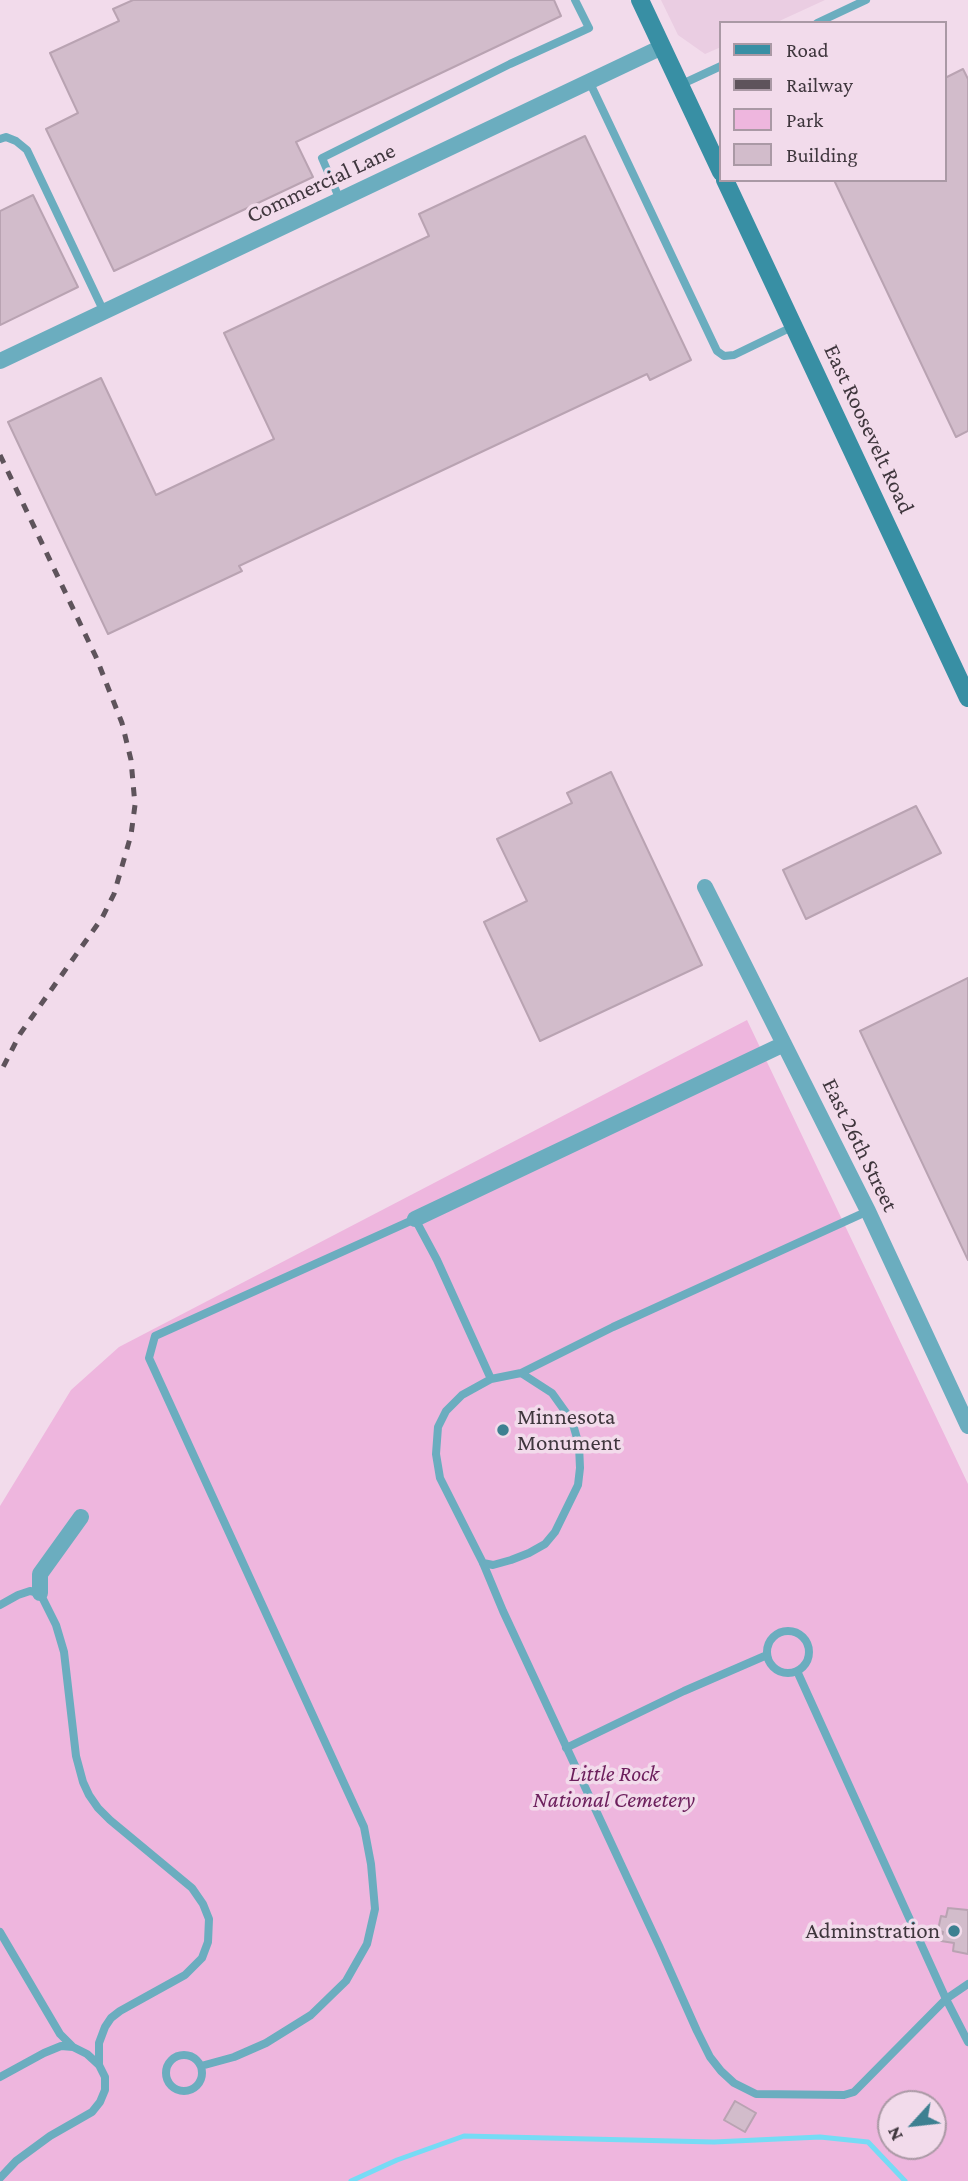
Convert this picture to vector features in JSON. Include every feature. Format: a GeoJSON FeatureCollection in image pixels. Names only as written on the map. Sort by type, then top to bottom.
{"type":"FeatureCollection","features":[{"type":"Feature","properties":{"kind":"main road"},"geometry":{"type":"LineString","coordinates":[[640,0],[720,170]]}},
{"type":"Feature","properties":{"kind":"main road","name":"East Roosevelt Road"},"geometry":{"type":"LineString","coordinates":[[726,182],[968,698]]}},
{"type":"Feature","properties":{"kind":"street","name":"Commercial Lane"},"geometry":{"type":"LineString","coordinates":[[0,361],[662,47]]}},
{"type":"Feature","properties":{"kind":"street","name":"East 26th Street"},"geometry":{"type":"LineString","coordinates":[[705,887],[868,1211],[968,1426]]}},
{"type":"Feature","properties":{"kind":"street"},"geometry":{"type":"LineString","coordinates":[[415,1219],[784,1044]]}},
{"type":"Feature","properties":{"kind":"street"},"geometry":{"type":"LineString","coordinates":[[40,1593],[40,1574],[81,1517]]}},
{"type":"Feature","properties":{"kind":"lane"},"geometry":{"type":"LineString","coordinates":[[340,200],[322,158],[589,27],[575,0]]}},
{"type":"Feature","properties":{"kind":"lane"},"geometry":{"type":"LineString","coordinates":[[821,21],[866,0]]}},
{"type":"Feature","properties":{"kind":"lane"},"geometry":{"type":"LineString","coordinates":[[680,85],[720,66]]}},
{"type":"Feature","properties":{"kind":"lane"},"geometry":{"type":"LineString","coordinates":[[589,81],[717,351],[724,356],[734,355],[794,326]]}},
{"type":"Feature","properties":{"kind":"lane"},"geometry":{"type":"LineString","coordinates":[[0,139],[6,136],[27,150],[104,312]]}},
{"type":"Feature","properties":{"kind":"lane"},"geometry":{"type":"LineString","coordinates":[[868,1211],[612,1326],[521,1373],[491,1379],[462,1395],[446,1411],[438,1427],[436,1454],[440,1478],[483,1563],[697,2031],[721,2071],[734,2083],[756,2094],[844,2095],[854,2092],[946,1999],[968,1984]]}},
{"type":"Feature","properties":{"kind":"lane"},"geometry":{"type":"LineString","coordinates":[[201,2066],[233,2057],[266,2043],[311,2015],[346,1981],[368,1944],[375,1909],[364,1827],[149,1358],[155,1336],[415,1219],[437,1260],[491,1379]]}},
{"type":"Feature","properties":{"kind":"lane"},"geometry":{"type":"LineString","coordinates":[[483,1563],[493,1565],[511,1560],[545,1544],[555,1532],[578,1485],[579,1445],[572,1421],[552,1393],[521,1373]]}},
{"type":"Feature","properties":{"kind":"lane"},"geometry":{"type":"LineString","coordinates":[[0,1605],[30,1591],[40,1593],[56,1625],[64,1652],[76,1756],[89,1795],[110,1820],[192,1888],[209,1919],[208,1942],[202,1958],[185,1975],[120,2011],[104,2027],[99,2043],[99,2064],[105,2077],[105,2090],[92,2112],[50,2136],[16,2161],[0,2178]]}},
{"type":"Feature","properties":{"kind":"lane"},"geometry":{"type":"LineString","coordinates":[[780,1632],[800,1635],[808,1647],[807,1661],[797,1671],[778,1671],[769,1661],[769,1641],[780,1632]]}},
{"type":"Feature","properties":{"kind":"lane"},"geometry":{"type":"LineString","coordinates":[[566,1748],[684,1691],[767,1655]]}},
{"type":"Feature","properties":{"kind":"lane"},"geometry":{"type":"LineString","coordinates":[[797,1671],[968,2042]]}},
{"type":"Feature","properties":{"kind":"lane"},"geometry":{"type":"LineString","coordinates":[[0,1932],[60,2034],[73,2047],[99,2064]]}},
{"type":"Feature","properties":{"kind":"lane"},"geometry":{"type":"LineString","coordinates":[[0,2077],[61,2046],[73,2047]]}},
{"type":"Feature","properties":{"kind":"lane"},"geometry":{"type":"LineString","coordinates":[[181,2056],[193,2057],[201,2066],[200,2083],[186,2092],[174,2089],[167,2079],[167,2067],[171,2061],[181,2056]]}},
{"type":"Feature","properties":{"kind":"shaded area"},"geometry":{"type":"Polygon","coordinates":[[[661,0],[825,0],[779,21],[720,21],[720,47],[705,54],[678,35],[661,0]]]}},
{"type":"Feature","properties":{"kind":"green space","name":"Little Rock National Cemetery"},"geometry":{"type":"Polygon","coordinates":[[[747,1020],[968,1484],[968,2181],[0,2181],[0,1506],[71,1390],[119,1347],[747,1020]]]}},
{"type":"Feature","properties":{"kind":"building"},"geometry":{"type":"Polygon","coordinates":[[[133,0],[554,0],[561,16],[296,142],[313,177],[114,271],[46,129],[78,113],[50,53],[119,21],[113,9],[133,0]]]}},
{"type":"Feature","properties":{"kind":"building"},"geometry":{"type":"Polygon","coordinates":[[[963,69],[968,79],[968,431],[956,437],[835,182],[947,182],[947,77],[963,69]]]}},
{"type":"Feature","properties":{"kind":"building"},"geometry":{"type":"Polygon","coordinates":[[[585,136],[691,360],[650,380],[647,374],[239,566],[242,571],[108,634],[8,422],[101,378],[156,495],[274,439],[224,333],[429,236],[419,214],[585,136]]]}},
{"type":"Feature","properties":{"kind":"building"},"geometry":{"type":"Polygon","coordinates":[[[33,195],[78,287],[0,325],[0,211],[33,195]]]}},
{"type":"Feature","properties":{"kind":"building"},"geometry":{"type":"Polygon","coordinates":[[[611,772],[702,965],[540,1041],[484,922],[527,901],[497,839],[572,803],[567,793],[611,772]]]}},
{"type":"Feature","properties":{"kind":"building"},"geometry":{"type":"Polygon","coordinates":[[[916,806],[941,853],[806,919],[783,870],[916,806]]]}},
{"type":"Feature","properties":{"kind":"building"},"geometry":{"type":"Polygon","coordinates":[[[968,978],[968,1260],[860,1031],[968,978]]]}},
{"type":"Feature","properties":{"kind":"building","name":"Adminstration"},"geometry":{"type":"Polygon","coordinates":[[[948,1908],[968,1910],[968,1954],[953,1951],[954,1943],[941,1941],[943,1932],[938,1930],[941,1916],[946,1917],[948,1908]]]}},
{"type":"Feature","properties":{"kind":"building"},"geometry":{"type":"Polygon","coordinates":[[[735,2101],[756,2113],[745,2132],[724,2120],[735,2101]]]}},
{"type":"Feature","properties":{"kind":"waterway"},"geometry":{"type":"LineString","coordinates":[[351,2181],[397,2160],[464,2136],[714,2142],[820,2137],[868,2142],[905,2181]]}},
{"type":"Feature","properties":{"kind":"railway"},"geometry":{"type":"LineString","coordinates":[[0,455],[96,657],[122,723],[131,760],[135,805],[131,835],[114,894],[102,918],[20,1034],[0,1073]]}},
{"type":"Feature","properties":{"kind":"place","name":"Minnesota Monument"},"geometry":{"type":"Point","coordinates":[503,1430]}},
{"type":"Feature","properties":{"kind":"place","name":"Adminstration"},"geometry":{"type":"Point","coordinates":[954,1931]}}]}
